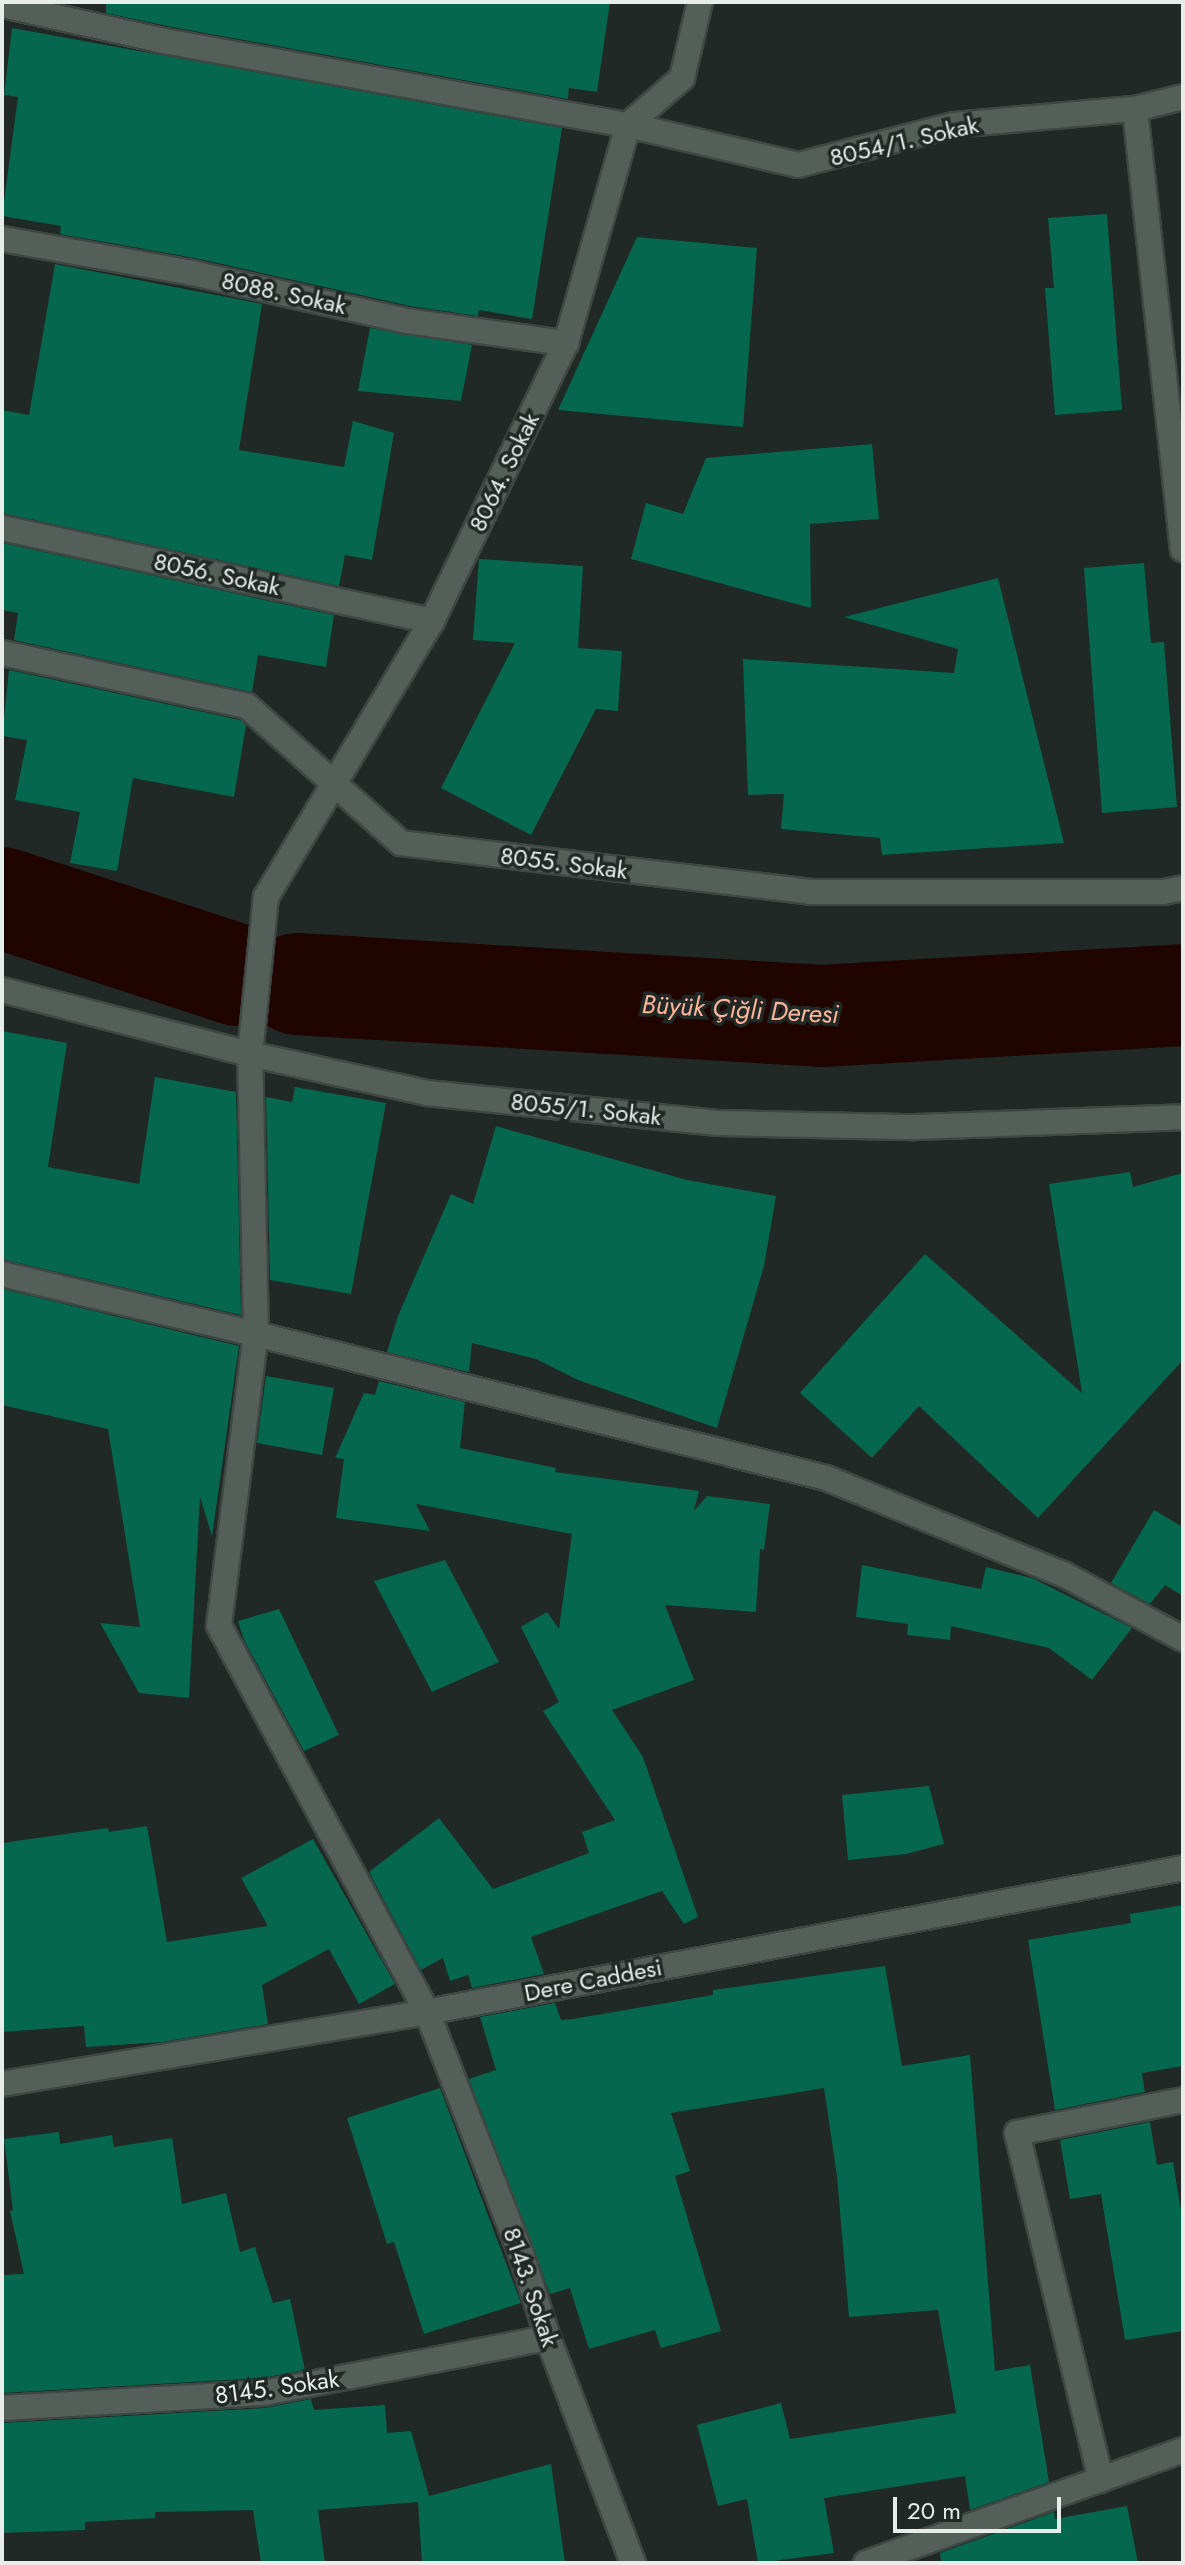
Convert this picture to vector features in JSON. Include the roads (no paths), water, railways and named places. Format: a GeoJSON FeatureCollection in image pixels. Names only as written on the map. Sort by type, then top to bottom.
{"type":"FeatureCollection","features":[{"type":"Feature","properties":{"kind":"street"},"geometry":{"type":"LineString","coordinates":[[628,125],[682,78],[700,2]]}},
{"type":"Feature","properties":{"kind":"street","name":"8054/1. Sokak"},"geometry":{"type":"LineString","coordinates":[[2,5],[164,41],[628,125],[798,165],[954,125],[1135,109],[1183,97]]}},
{"type":"Feature","properties":{"kind":"street"},"geometry":{"type":"LineString","coordinates":[[1135,109],[1183,549]]}},
{"type":"Feature","properties":{"kind":"street","name":"8064. Sokak"},"geometry":{"type":"LineString","coordinates":[[256,1334],[251,1044],[266,897],[432,621],[566,343],[628,125]]}},
{"type":"Feature","properties":{"kind":"street","name":"8088. Sokak"},"geometry":{"type":"LineString","coordinates":[[2,239],[192,273],[407,321],[566,343]]}},
{"type":"Feature","properties":{"kind":"street","name":"8056. Sokak"},"geometry":{"type":"LineString","coordinates":[[2,528],[432,621]]}},
{"type":"Feature","properties":{"kind":"street","name":"8055. Sokak"},"geometry":{"type":"LineString","coordinates":[[2,653],[247,706],[401,843],[810,892],[1163,892],[1183,888]]}},
{"type":"Feature","properties":{"kind":"street","name":"8055/1. Sokak"},"geometry":{"type":"LineString","coordinates":[[2,990],[251,1044],[427,1093],[717,1123],[915,1127],[1183,1117]]}},
{"type":"Feature","properties":{"kind":"street"},"geometry":{"type":"LineString","coordinates":[[2,1274],[256,1334],[826,1478],[1063,1574],[1183,1639]]}},
{"type":"Feature","properties":{"kind":"street","name":"8143. Sokak"},"geometry":{"type":"LineString","coordinates":[[256,1334],[219,1625],[427,2012],[521,2254],[548,2338],[633,2563]]}},
{"type":"Feature","properties":{"kind":"street","name":"Dere Caddesi"},"geometry":{"type":"LineString","coordinates":[[2,2084],[427,2012],[1183,1868]]}},
{"type":"Feature","properties":{"kind":"street"},"geometry":{"type":"LineString","coordinates":[[1101,2480],[1017,2133],[1183,2100]]}},
{"type":"Feature","properties":{"kind":"street","name":"8145. Sokak"},"geometry":{"type":"LineString","coordinates":[[2,2408],[264,2393],[548,2338]]}},
{"type":"Feature","properties":{"kind":"street"},"geometry":{"type":"LineString","coordinates":[[866,2563],[1183,2450]]}},
{"type":"Feature","properties":{"kind":"waterway","name":"Büyük Çiğli Deresi"},"geometry":{"type":"LineString","coordinates":[[2,898],[238,975]]}},
{"type":"Feature","properties":{"kind":"waterway","name":"Büyük Çiğli Deresi"},"geometry":{"type":"LineString","coordinates":[[297,984],[821,1016],[1183,995]]}}]}
